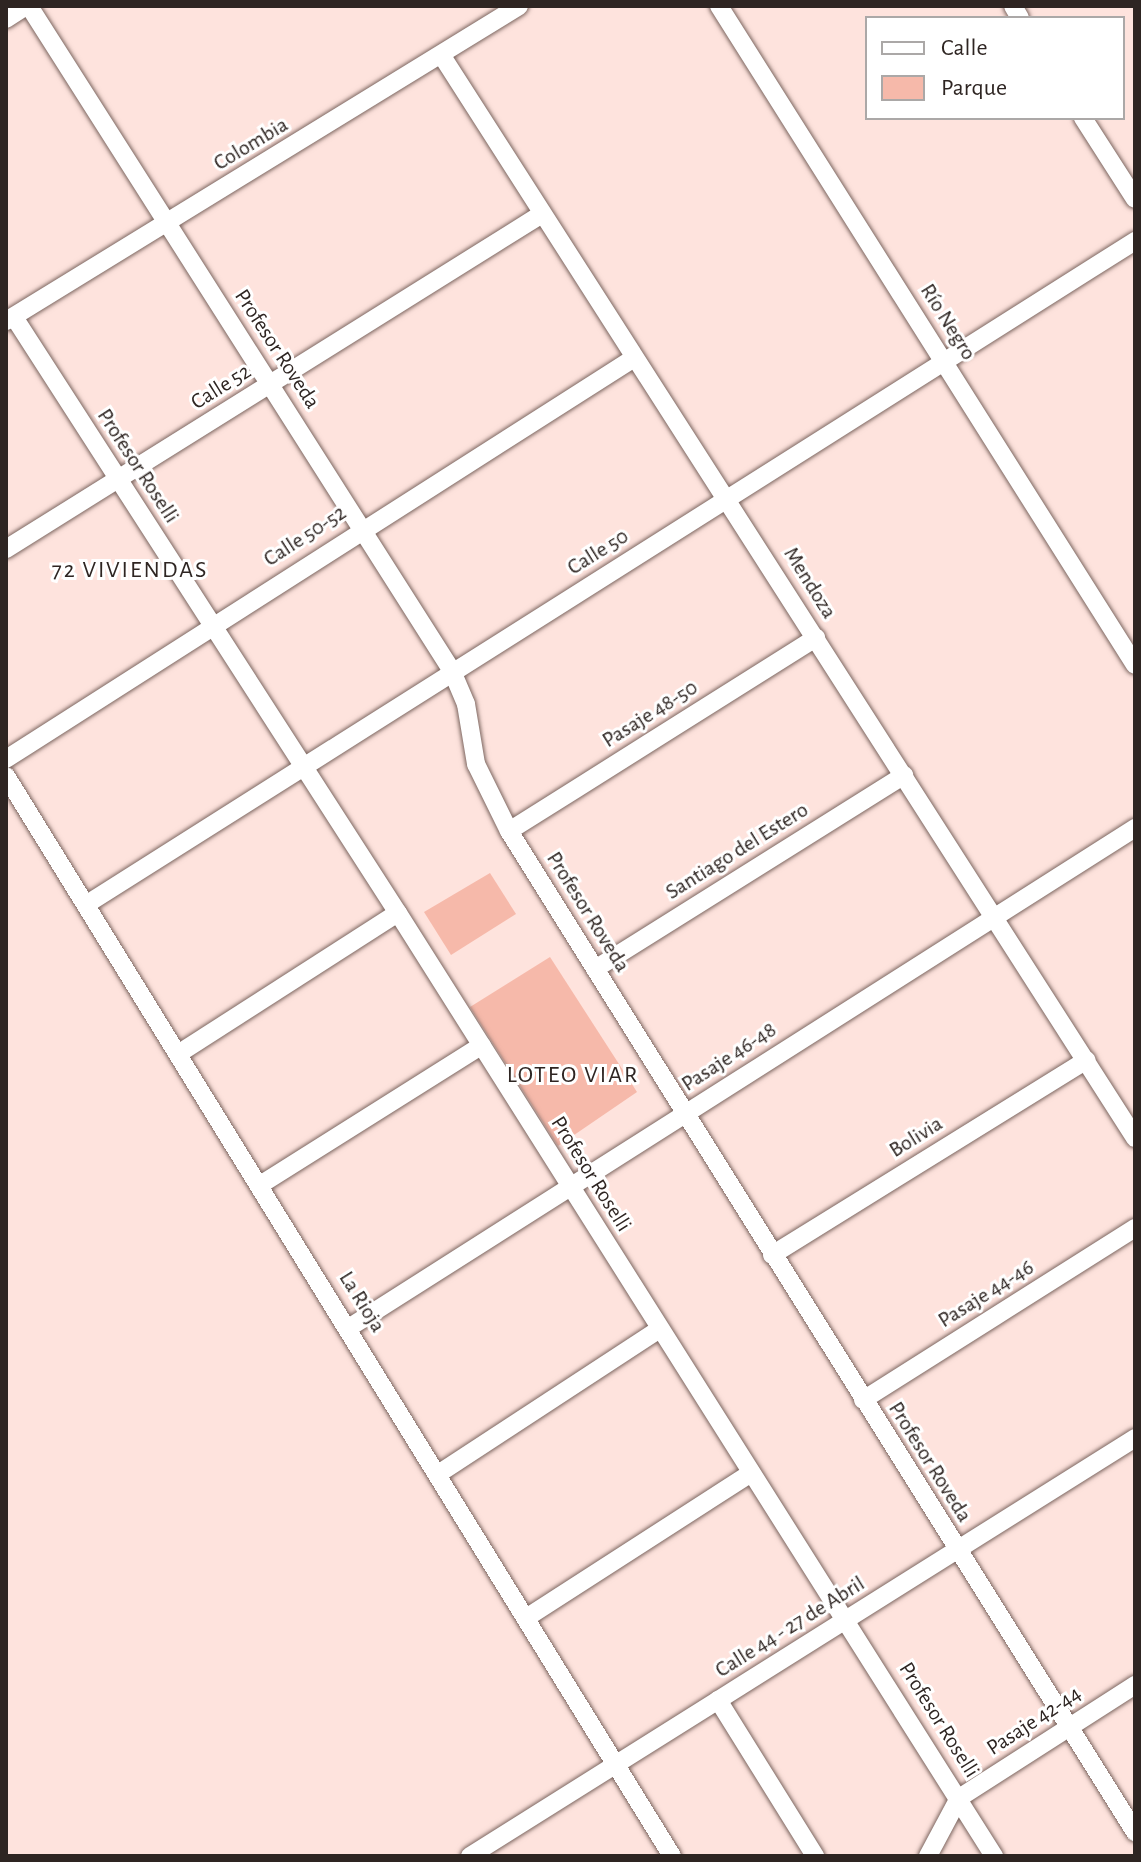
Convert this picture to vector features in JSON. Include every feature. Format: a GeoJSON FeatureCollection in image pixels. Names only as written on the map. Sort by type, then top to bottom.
{"type":"FeatureCollection","features":[{"type":"Feature","properties":{"kind":"street"},"geometry":{"type":"LineString","coordinates":[[6,19],[28,6]]}},
{"type":"Feature","properties":{"kind":"street","name":"Profesor Roveda"},"geometry":{"type":"LineString","coordinates":[[28,6],[452,671],[466,704],[476,764],[509,831],[1135,1832]]}},
{"type":"Feature","properties":{"kind":"street","name":"Colombia"},"geometry":{"type":"LineString","coordinates":[[10,319],[519,6]]}},
{"type":"Feature","properties":{"kind":"street","name":"Río Negro"},"geometry":{"type":"LineString","coordinates":[[719,6],[1135,665]]}},
{"type":"Feature","properties":{"kind":"street","name":"Mendoza"},"geometry":{"type":"LineString","coordinates":[[442,56],[634,358],[997,915],[1135,1138]]}},
{"type":"Feature","properties":{"kind":"street"},"geometry":{"type":"LineString","coordinates":[[1084,120],[1135,199]]}},
{"type":"Feature","properties":{"kind":"street","name":"Calle 52"},"geometry":{"type":"LineString","coordinates":[[6,549],[542,214]]}},
{"type":"Feature","properties":{"kind":"street","name":"Calle 50"},"geometry":{"type":"LineString","coordinates":[[87,904],[306,769],[452,671],[1135,241]]}},
{"type":"Feature","properties":{"kind":"street","name":"Profesor Roselli"},"geometry":{"type":"LineString","coordinates":[[10,319],[306,769],[994,1856]]}},
{"type":"Feature","properties":{"kind":"street","name":"Calle 50-52"},"geometry":{"type":"LineString","coordinates":[[6,759],[363,527],[634,358]]}},
{"type":"Feature","properties":{"kind":"street","name":"Pasaje 48-50"},"geometry":{"type":"LineString","coordinates":[[509,831],[816,638]]}},
{"type":"Feature","properties":{"kind":"street","name":"Santiago del Estero"},"geometry":{"type":"LineString","coordinates":[[595,969],[904,775]]}},
{"type":"Feature","properties":{"kind":"street","name":"La Rioja"},"geometry":{"type":"LineString","coordinates":[[6,776],[350,1327],[672,1856]]}},
{"type":"Feature","properties":{"kind":"street","name":"Pasaje 46-48"},"geometry":{"type":"LineString","coordinates":[[350,1327],[1135,828]]}},
{"type":"Feature","properties":{"kind":"street"},"geometry":{"type":"LineString","coordinates":[[178,1054],[398,913]]}},
{"type":"Feature","properties":{"kind":"street"},"geometry":{"type":"LineString","coordinates":[[260,1185],[482,1045]]}},
{"type":"Feature","properties":{"kind":"street","name":"Bolivia"},"geometry":{"type":"LineString","coordinates":[[772,1255],[1086,1060]]}},
{"type":"Feature","properties":{"kind":"street","name":"Pasaje 44-46"},"geometry":{"type":"LineString","coordinates":[[863,1400],[1135,1228]]}},
{"type":"Feature","properties":{"kind":"street"},"geometry":{"type":"LineString","coordinates":[[438,1474],[660,1329]]}},
{"type":"Feature","properties":{"kind":"street","name":"Calle 44 - 27 de Abril"},"geometry":{"type":"LineString","coordinates":[[470,1856],[1135,1438]]}},
{"type":"Feature","properties":{"kind":"street"},"geometry":{"type":"LineString","coordinates":[[526,1618],[751,1473]]}},
{"type":"Feature","properties":{"kind":"street","name":"Pasaje 42-44"},"geometry":{"type":"LineString","coordinates":[[959,1798],[1135,1685]]}},
{"type":"Feature","properties":{"kind":"street"},"geometry":{"type":"LineString","coordinates":[[718,1700],[815,1856]]}},
{"type":"Feature","properties":{"kind":"street"},"geometry":{"type":"LineString","coordinates":[[928,1856],[959,1798]]}},
{"type":"Feature","properties":{"kind":"green space"},"geometry":{"type":"Polygon","coordinates":[[[490,873],[516,914],[451,955],[424,912],[490,873]]]}},
{"type":"Feature","properties":{"kind":"green space"},"geometry":{"type":"Polygon","coordinates":[[[550,957],[637,1092],[558,1146],[470,1007],[550,957]]]}},
{"type":"Feature","properties":{"kind":"district","name":"72 VIVIENDAS"},"geometry":{"type":"Point","coordinates":[130,571]}},
{"type":"Feature","properties":{"kind":"district","name":"LOTEO VIAR"},"geometry":{"type":"Point","coordinates":[573,1076]}}]}
